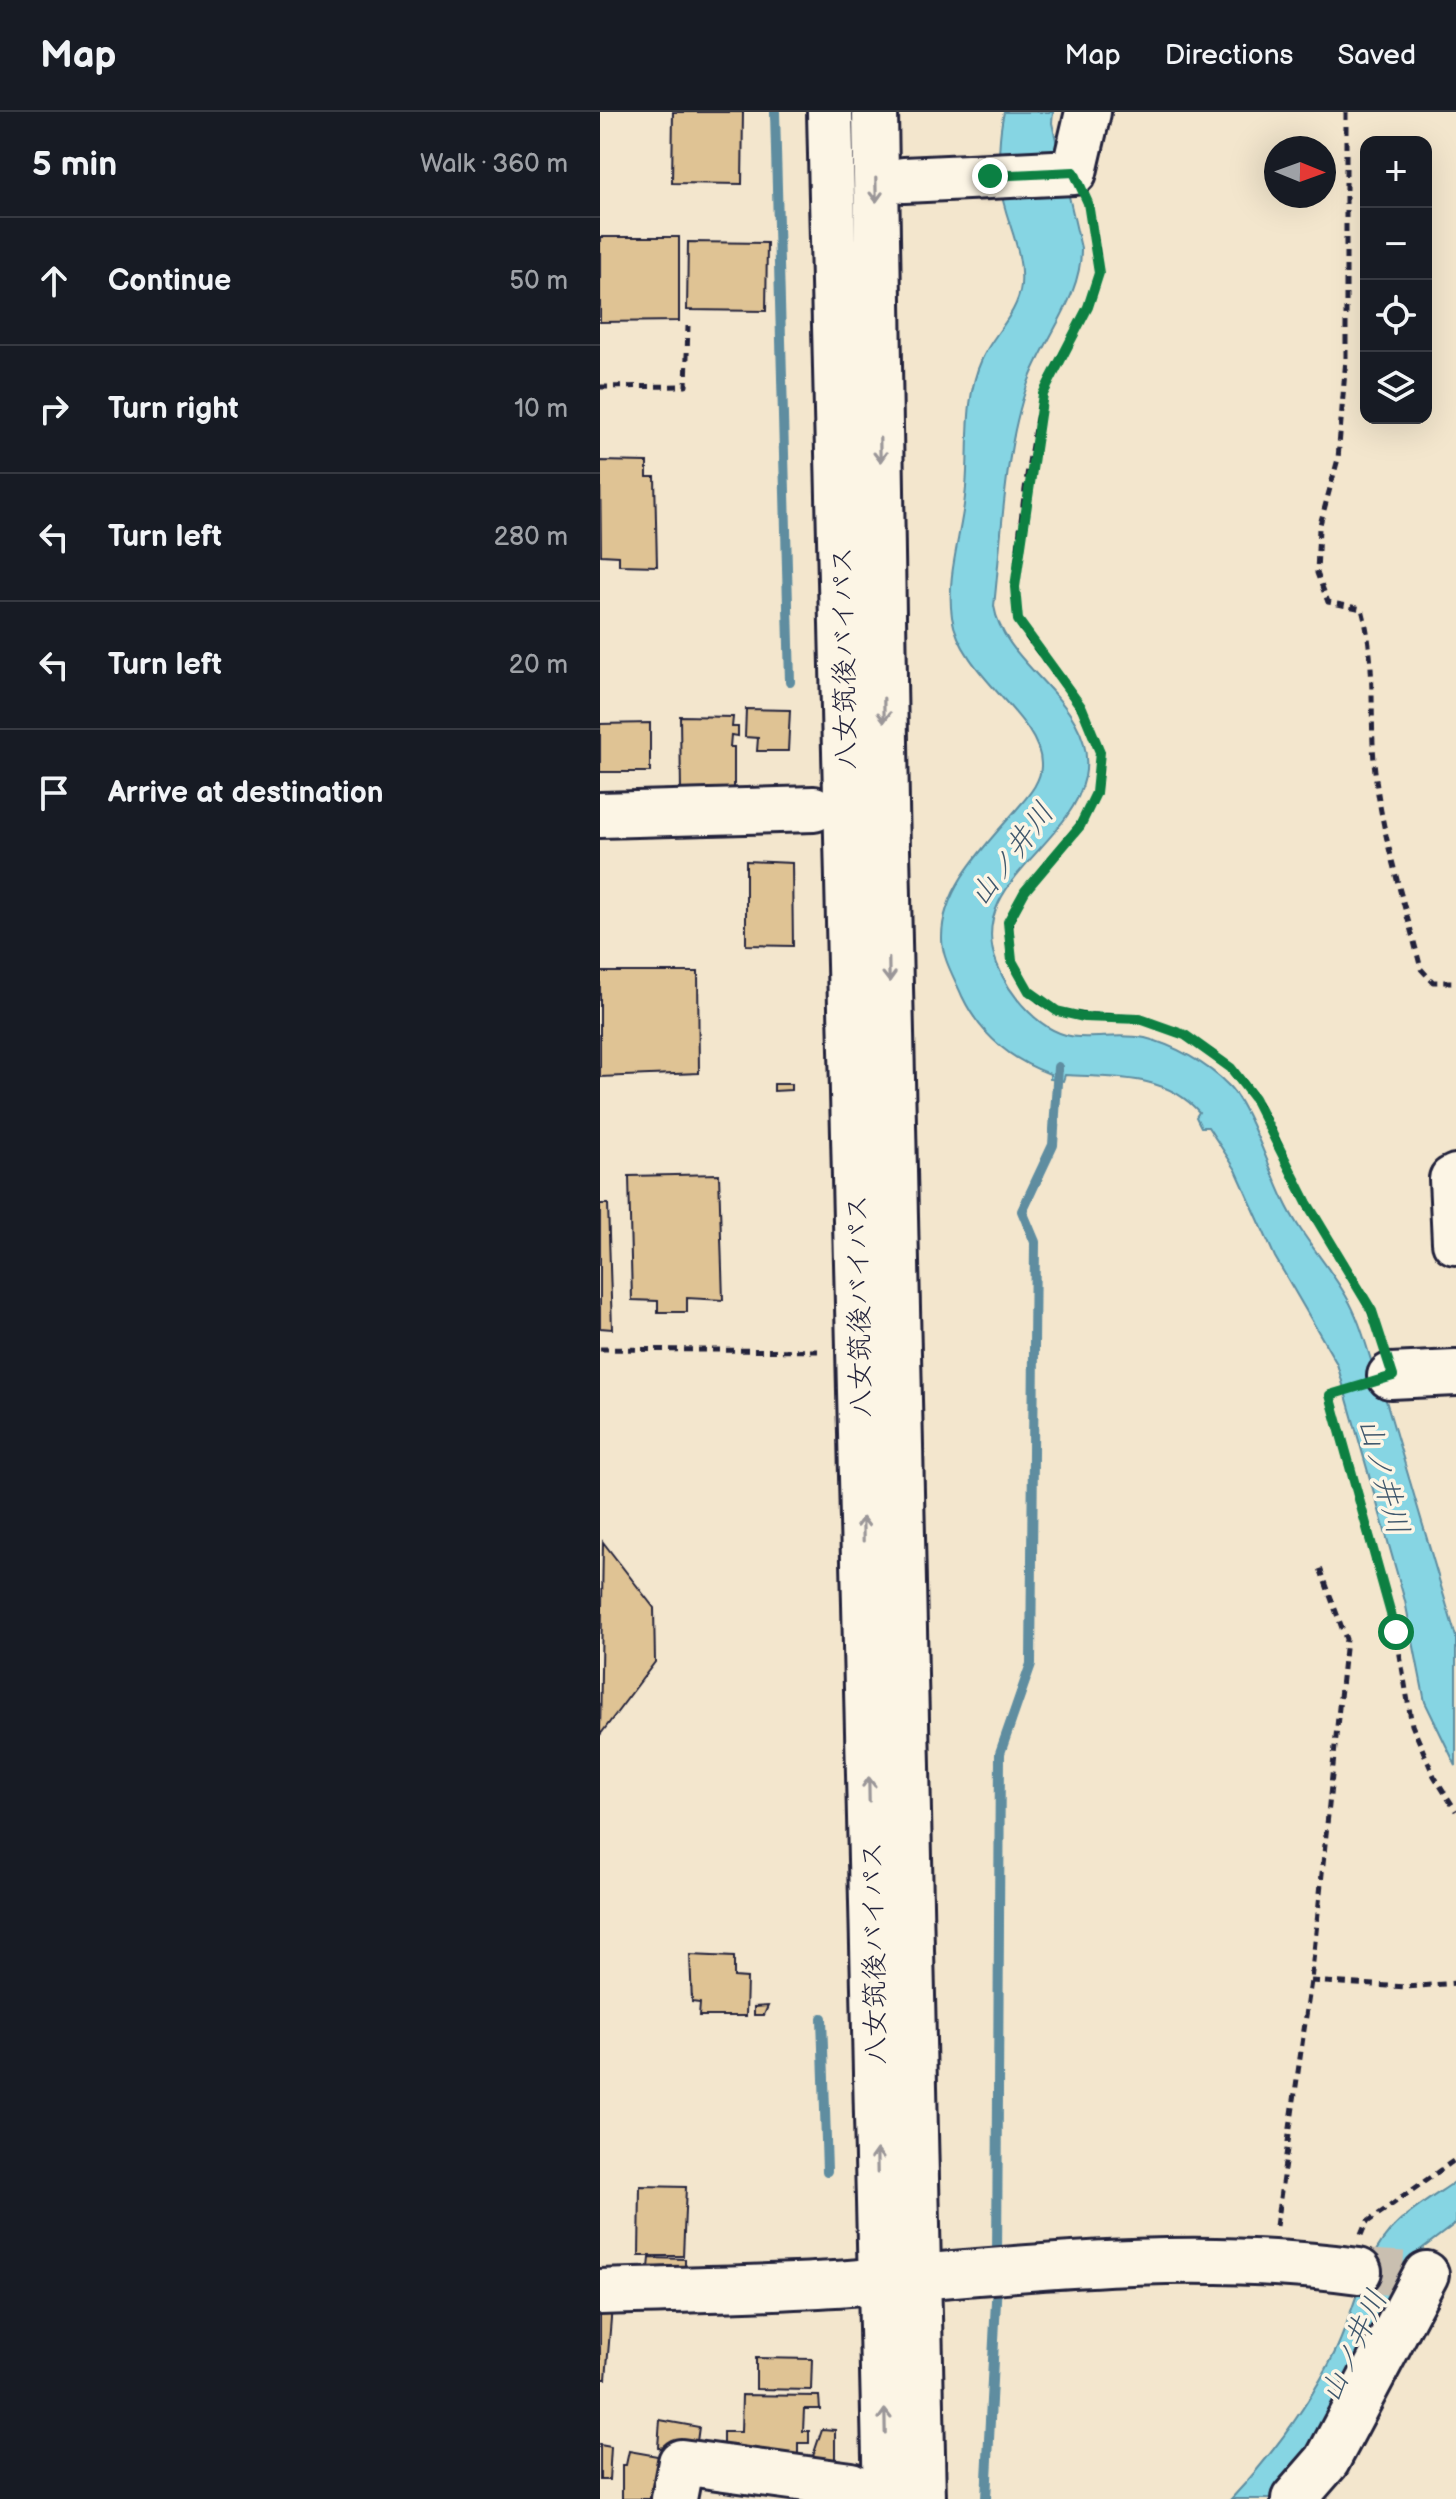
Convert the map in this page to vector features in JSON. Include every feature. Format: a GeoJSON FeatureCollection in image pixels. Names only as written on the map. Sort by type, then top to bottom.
{"type":"FeatureCollection","features":[{"type":"Feature","properties":{"kind":"main road","name":"八女筑後バイパス"},"geometry":{"type":"LineString","coordinates":[[830,112],[901,2278],[923,2499]]}},
{"type":"Feature","properties":{"kind":"main road","name":"八女筑後バイパス"},"geometry":{"type":"LineString","coordinates":[[868,2492],[901,2278],[875,112]]}},
{"type":"Feature","properties":{"kind":"main road"},"geometry":{"type":"LineString","coordinates":[[904,180],[1074,172],[1088,112]]}},
{"type":"Feature","properties":{"kind":"main road"},"geometry":{"type":"LineString","coordinates":[[600,815],[814,809]]}},
{"type":"Feature","properties":{"kind":"main road"},"geometry":{"type":"LineString","coordinates":[[1455,1242],[1452,1179],[1456,1177]]}},
{"type":"Feature","properties":{"kind":"main road"},"geometry":{"type":"LineString","coordinates":[[1392,1376],[1456,1373]]}},
{"type":"Feature","properties":{"kind":"main road"},"geometry":{"type":"LineString","coordinates":[[600,2292],[901,2278],[1097,2263],[1271,2263],[1355,2271]]}},
{"type":"Feature","properties":{"kind":"main road"},"geometry":{"type":"LineString","coordinates":[[1294,2499],[1327,2461],[1431,2274]]}},
{"type":"Feature","properties":{"kind":"main road"},"geometry":{"type":"LineString","coordinates":[[674,2499],[681,2462],[868,2492]]}},
{"type":"Feature","properties":{"kind":"path"},"geometry":{"type":"LineString","coordinates":[[1346,112],[1346,358],[1338,459],[1319,528],[1317,573],[1328,602],[1362,609],[1372,644],[1374,760],[1384,831],[1421,969],[1433,982],[1456,982]]}},
{"type":"Feature","properties":{"kind":"path"},"geometry":{"type":"LineString","coordinates":[[1074,172],[1088,203],[1099,273],[1088,307],[1043,394],[1015,587],[1018,620],[1082,708],[1100,752],[1096,793],[1080,826],[1025,891],[1008,922],[1012,961],[1029,991],[1057,1011],[1083,1017],[1140,1019],[1185,1035],[1231,1068],[1254,1098],[1307,1203],[1372,1311],[1392,1376],[1330,1395],[1396,1632],[1412,1725],[1434,1776],[1456,1811]]}},
{"type":"Feature","properties":{"kind":"path"},"geometry":{"type":"LineString","coordinates":[[600,387],[686,386],[688,326]]}},
{"type":"Feature","properties":{"kind":"path"},"geometry":{"type":"LineString","coordinates":[[600,1349],[825,1351]]}},
{"type":"Feature","properties":{"kind":"path"},"geometry":{"type":"LineString","coordinates":[[1271,2263],[1311,1981],[1346,1639],[1320,1568]]}},
{"type":"Feature","properties":{"kind":"path"},"geometry":{"type":"LineString","coordinates":[[1311,1981],[1406,1987],[1456,1983]]}},
{"type":"Feature","properties":{"kind":"path"},"geometry":{"type":"LineString","coordinates":[[1355,2271],[1366,2223],[1456,2159]]}},
{"type":"Feature","properties":{"kind":"water","name":"山ノ井川"},"geometry":{"type":"Polygon","coordinates":[[[1004,112],[1053,112],[1052,123],[1081,248],[1080,266],[1069,300],[1035,366],[1020,409],[1005,493],[994,606],[1001,628],[1014,649],[1065,707],[1078,728],[1086,751],[1085,777],[1076,802],[1023,867],[995,911],[991,936],[997,964],[1018,1000],[1052,1030],[1079,1037],[1145,1038],[1167,1045],[1201,1063],[1221,1078],[1237,1096],[1290,1213],[1352,1308],[1385,1397],[1456,1637],[1456,1766],[1425,1702],[1405,1601],[1337,1364],[1275,1257],[1236,1170],[1208,1127],[1201,1127],[1196,1117],[1199,1112],[1170,1090],[1119,1078],[1065,1075],[1063,1081],[1050,1079],[1050,1074],[1010,1053],[987,1034],[969,1010],[944,954],[944,921],[957,886],[979,853],[1029,795],[1041,771],[1038,747],[1028,730],[984,677],[958,638],[951,602],[952,572],[967,480],[972,393],[982,359],[1010,315],[1021,285],[1020,259],[1000,185],[999,148],[1004,112]]]}},
{"type":"Feature","properties":{"kind":"water","name":"山ノ井川"},"geometry":{"type":"Polygon","coordinates":[[[1456,2181],[1456,2223],[1415,2254],[1364,2370],[1275,2499],[1231,2499],[1276,2447],[1314,2391],[1343,2334],[1368,2267],[1385,2237],[1411,2212],[1456,2181]]]}},
{"type":"Feature","properties":{"kind":"building"},"geometry":{"type":"Polygon","coordinates":[[[673,112],[743,112],[742,184],[672,183],[673,112]]]}},
{"type":"Feature","properties":{"kind":"building"},"geometry":{"type":"Polygon","coordinates":[[[600,237],[679,237],[679,321],[600,322],[600,237]]]}},
{"type":"Feature","properties":{"kind":"building"},"geometry":{"type":"Polygon","coordinates":[[[688,242],[767,243],[766,311],[687,310],[688,242]]]}},
{"type":"Feature","properties":{"kind":"building"},"geometry":{"type":"Polygon","coordinates":[[[600,461],[647,462],[647,477],[655,477],[657,566],[619,565],[619,556],[601,555],[600,461]]]}},
{"type":"Feature","properties":{"kind":"building"},"geometry":{"type":"Polygon","coordinates":[[[746,709],[790,710],[788,751],[757,751],[758,738],[745,737],[746,709]]]}},
{"type":"Feature","properties":{"kind":"building"},"geometry":{"type":"Polygon","coordinates":[[[680,716],[733,717],[732,727],[738,727],[738,736],[731,735],[730,747],[734,747],[734,792],[681,792],[680,716]]]}},
{"type":"Feature","properties":{"kind":"building"},"geometry":{"type":"Polygon","coordinates":[[[650,723],[650,772],[600,772],[600,724],[650,723]]]}},
{"type":"Feature","properties":{"kind":"building"},"geometry":{"type":"Polygon","coordinates":[[[746,861],[792,863],[793,946],[746,945],[746,861]]]}},
{"type":"Feature","properties":{"kind":"building"},"geometry":{"type":"Polygon","coordinates":[[[600,972],[698,972],[699,1073],[600,1077],[600,972]]]}},
{"type":"Feature","properties":{"kind":"building"},"geometry":{"type":"Polygon","coordinates":[[[774,1084],[791,1084],[791,1090],[774,1091],[774,1084]]]}},
{"type":"Feature","properties":{"kind":"building"},"geometry":{"type":"Polygon","coordinates":[[[719,1174],[723,1300],[687,1298],[687,1312],[658,1312],[658,1301],[632,1300],[629,1176],[719,1174]]]}},
{"type":"Feature","properties":{"kind":"building"},"geometry":{"type":"Polygon","coordinates":[[[600,1204],[608,1204],[612,1329],[600,1328],[600,1204]]]}},
{"type":"Feature","properties":{"kind":"building"},"geometry":{"type":"Polygon","coordinates":[[[603,1542],[654,1608],[655,1662],[600,1735],[603,1542]]]}},
{"type":"Feature","properties":{"kind":"building"},"geometry":{"type":"Polygon","coordinates":[[[690,1955],[734,1957],[734,1977],[747,1978],[746,2016],[699,2016],[700,2003],[692,2002],[690,1955]]]}},
{"type":"Feature","properties":{"kind":"building"},"geometry":{"type":"Polygon","coordinates":[[[768,2006],[764,2015],[754,2015],[754,2007],[768,2006]]]}},
{"type":"Feature","properties":{"kind":"building"},"geometry":{"type":"Polygon","coordinates":[[[640,2186],[686,2187],[683,2256],[639,2256],[640,2186]]]}},
{"type":"Feature","properties":{"kind":"building"},"geometry":{"type":"Polygon","coordinates":[[[650,2258],[685,2259],[685,2269],[649,2268],[650,2258]]]}},
{"type":"Feature","properties":{"kind":"building"},"geometry":{"type":"Polygon","coordinates":[[[600,2306],[612,2306],[606,2379],[600,2379],[600,2306]]]}},
{"type":"Feature","properties":{"kind":"building"},"geometry":{"type":"Polygon","coordinates":[[[756,2358],[812,2359],[811,2390],[756,2389],[756,2358]]]}},
{"type":"Feature","properties":{"kind":"building"},"geometry":{"type":"Polygon","coordinates":[[[742,2395],[819,2396],[820,2409],[804,2409],[803,2431],[809,2431],[809,2443],[798,2443],[798,2460],[723,2452],[723,2432],[741,2432],[742,2395]]]}},
{"type":"Feature","properties":{"kind":"building"},"geometry":{"type":"Polygon","coordinates":[[[660,2420],[699,2427],[695,2456],[658,2447],[660,2420]]]}},
{"type":"Feature","properties":{"kind":"building"},"geometry":{"type":"Polygon","coordinates":[[[822,2429],[835,2430],[835,2473],[813,2472],[813,2456],[822,2429]]]}},
{"type":"Feature","properties":{"kind":"building"},"geometry":{"type":"Polygon","coordinates":[[[600,2445],[611,2447],[609,2480],[600,2480],[600,2445]]]}},
{"type":"Feature","properties":{"kind":"building"},"geometry":{"type":"Polygon","coordinates":[[[629,2451],[669,2458],[666,2499],[622,2499],[622,2465],[626,2465],[629,2451]]]}},
{"type":"Feature","properties":{"kind":"waterway"},"geometry":{"type":"LineString","coordinates":[[775,112],[790,682]]}},
{"type":"Feature","properties":{"kind":"waterway"},"geometry":{"type":"LineString","coordinates":[[997,2261],[1000,1753],[1031,1664],[1035,1242],[1022,1211],[1053,1145],[1058,1067]]}},
{"type":"Feature","properties":{"kind":"waterway"},"geometry":{"type":"LineString","coordinates":[[822,2018],[827,2171]]}},
{"type":"Feature","properties":{"kind":"waterway"},"geometry":{"type":"LineString","coordinates":[[986,2499],[997,2281]]}},
{"type":"Feature","properties":{"kind":"tunnel"},"geometry":{"type":"LineString","coordinates":[[1359,2271],[1412,2274]]}},
{"type":"Feature","properties":{"kind":"route"},"geometry":{"type":"LineString","coordinates":[[990,176],[1074,172],[1088,203],[1099,273],[1088,307],[1043,394],[1035,432],[1015,587],[1018,620],[1082,708],[1100,752],[1096,793],[1080,826],[1025,891],[1008,922],[1012,961],[1029,991],[1057,1011],[1083,1017],[1140,1019],[1185,1035],[1231,1068],[1254,1098],[1307,1203],[1372,1311],[1393,1376],[1330,1395],[1396,1632]]}}]}
